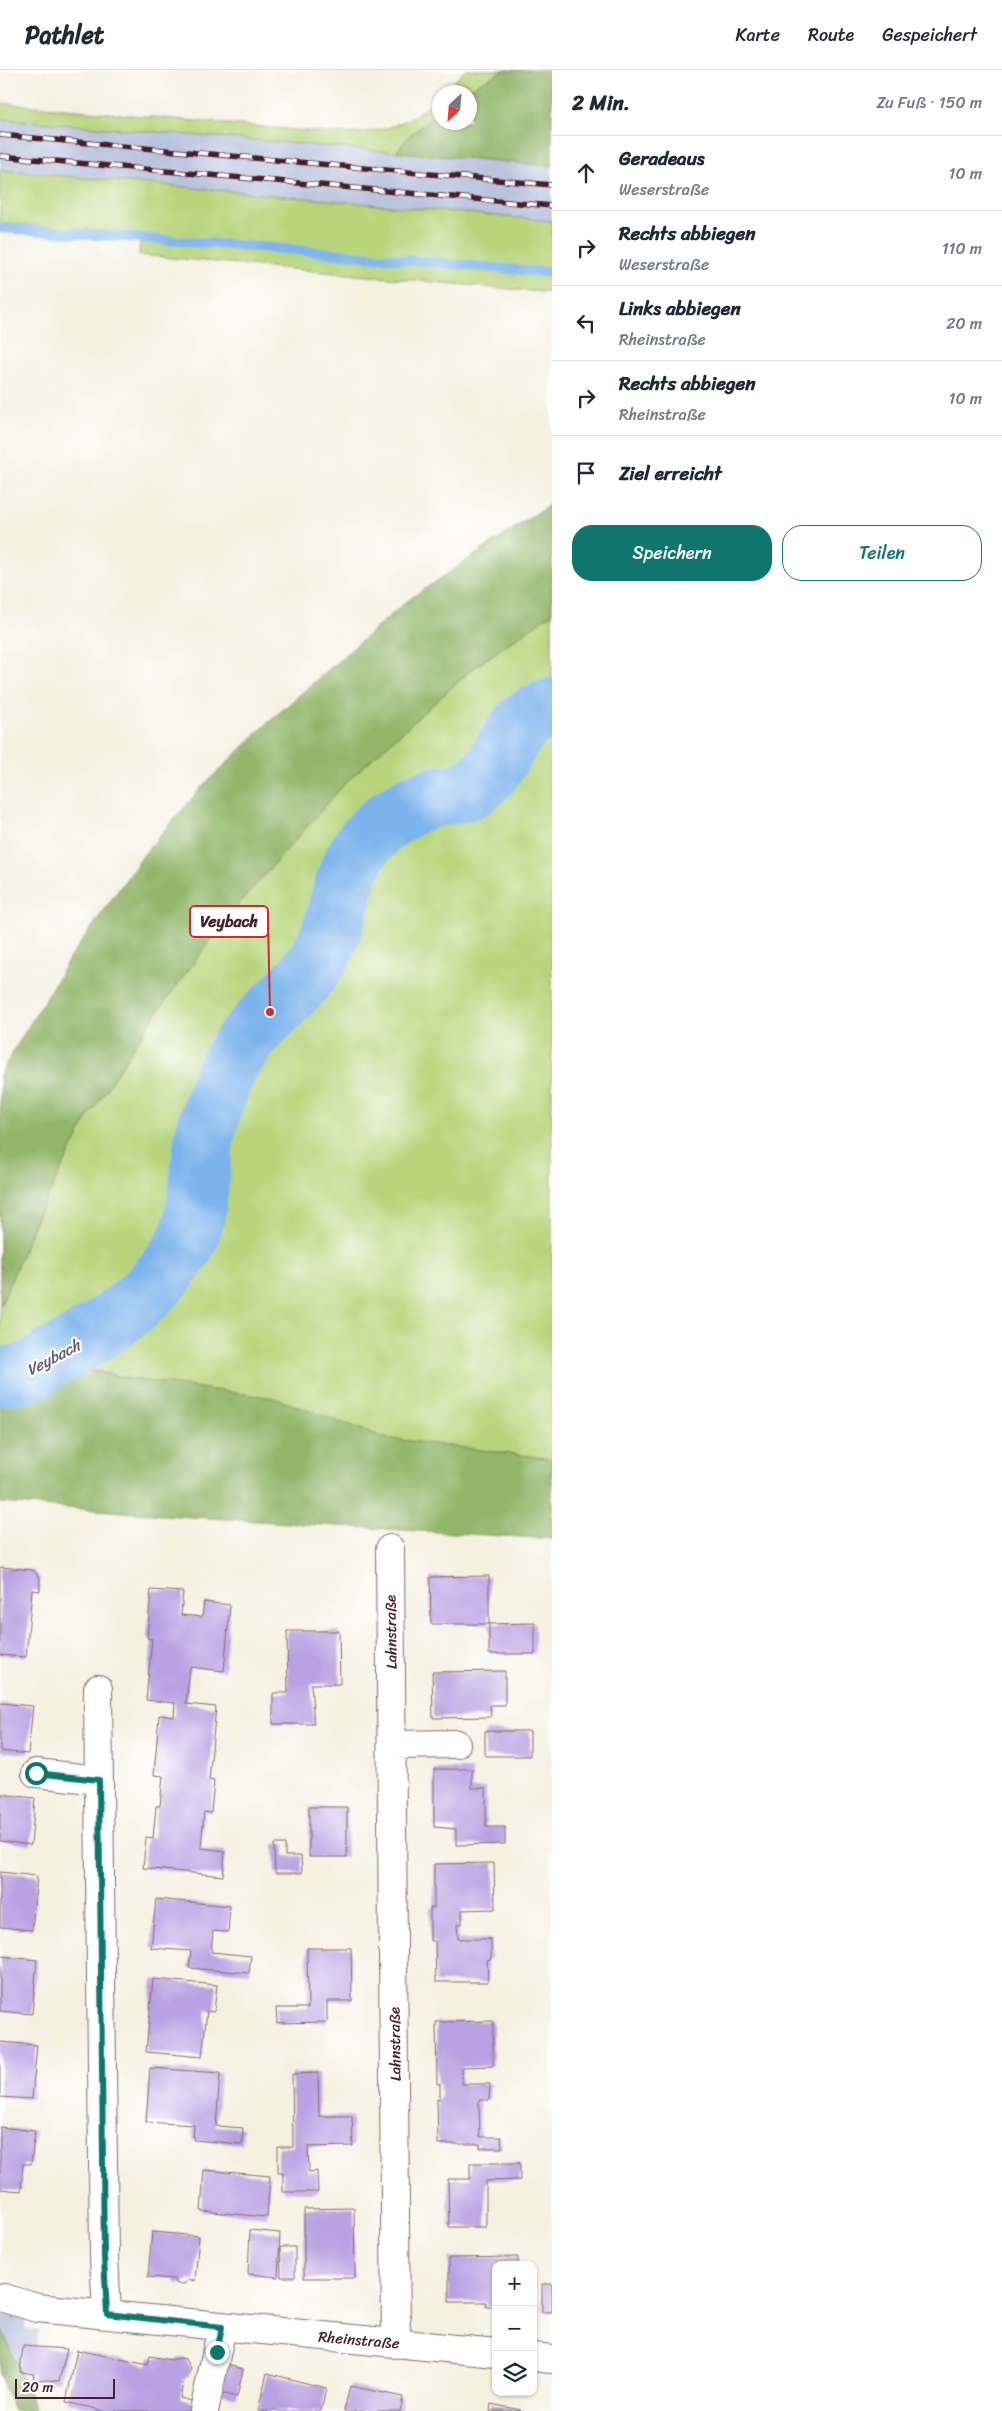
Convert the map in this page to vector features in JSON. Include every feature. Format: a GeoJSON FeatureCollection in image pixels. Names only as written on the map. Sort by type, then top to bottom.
{"type":"FeatureCollection","features":[{"type":"Feature","properties":{"kind":"street","name":"Lahnstraße"},"geometry":{"type":"LineString","coordinates":[[390,1549],[396,2344]]}},
{"type":"Feature","properties":{"kind":"street"},"geometry":{"type":"LineString","coordinates":[[98,1689],[104,2257],[107,2314]]}},
{"type":"Feature","properties":{"kind":"street"},"geometry":{"type":"LineString","coordinates":[[392,1744],[456,1744]]}},
{"type":"Feature","properties":{"kind":"street"},"geometry":{"type":"LineString","coordinates":[[36,1773],[99,1780]]}},
{"type":"Feature","properties":{"kind":"street","name":"Rheinstraße"},"geometry":{"type":"LineString","coordinates":[[4,2298],[37,2308],[492,2353]]}},
{"type":"Feature","properties":{"kind":"street"},"geometry":{"type":"LineString","coordinates":[[204,2411],[222,2327]]}},
{"type":"Feature","properties":{"kind":"street"},"geometry":{"type":"LineString","coordinates":[[537,2357],[552,2359]]}},
{"type":"Feature","properties":{"kind":"shaded area"},"geometry":{"type":"Polygon","coordinates":[[[0,119],[552,166],[552,221],[0,170],[0,119]]]}},
{"type":"Feature","properties":{"kind":"shaded area"},"geometry":{"type":"Polygon","coordinates":[[[0,2314],[26,2316],[25,2329],[38,2330],[34,2374],[20,2372],[0,2324],[0,2314]]]}},
{"type":"Feature","properties":{"kind":"green space"},"geometry":{"type":"Polygon","coordinates":[[[466,70],[505,70],[476,85],[450,85],[466,70]]]}},
{"type":"Feature","properties":{"kind":"green space"},"geometry":{"type":"Polygon","coordinates":[[[505,70],[552,70],[552,166],[396,152],[410,135],[432,118],[432,130],[477,130],[476,85],[505,70]]]}},
{"type":"Feature","properties":{"kind":"green space"},"geometry":{"type":"Polygon","coordinates":[[[432,102],[432,118],[410,135],[396,152],[0,119],[0,103],[328,133],[360,133],[388,128],[401,123],[432,102]]]}},
{"type":"Feature","properties":{"kind":"green space"},"geometry":{"type":"Polygon","coordinates":[[[0,170],[552,221],[552,293],[139,255],[140,234],[0,223],[0,170]]]}},
{"type":"Feature","properties":{"kind":"green space"},"geometry":{"type":"Polygon","coordinates":[[[552,503],[552,613],[471,670],[346,782],[230,914],[151,1020],[86,1121],[36,1219],[0,1307],[0,1074],[69,959],[145,853],[203,786],[272,719],[407,601],[552,503]]]}},
{"type":"Feature","properties":{"kind":"green space"},"geometry":{"type":"Polygon","coordinates":[[[552,613],[552,700],[519,714],[512,720],[501,733],[483,763],[472,773],[461,778],[429,783],[402,793],[378,809],[364,822],[351,836],[335,866],[315,933],[303,958],[289,974],[248,1010],[225,1041],[208,1075],[196,1116],[187,1172],[184,1212],[175,1237],[160,1260],[141,1280],[119,1298],[25,1358],[0,1351],[0,1307],[36,1219],[86,1121],[151,1020],[230,914],[346,782],[471,670],[552,613]]]}},
{"type":"Feature","properties":{"kind":"green space"},"geometry":{"type":"Polygon","coordinates":[[[552,718],[552,1459],[385,1438],[274,1398],[132,1379],[65,1364],[119,1333],[149,1308],[175,1279],[199,1244],[205,1229],[227,1113],[239,1081],[254,1054],[304,1001],[329,967],[342,940],[360,875],[374,852],[401,829],[471,801],[486,793],[502,774],[523,737],[541,721],[552,718]]]}},
{"type":"Feature","properties":{"kind":"green space"},"geometry":{"type":"Polygon","coordinates":[[[0,1351],[25,1358],[132,1379],[274,1398],[385,1438],[552,1459],[552,1539],[191,1517],[0,1503],[0,1351]]]}},
{"type":"Feature","properties":{"kind":"green space"},"geometry":{"type":"Polygon","coordinates":[[[0,2324],[36,2411],[14,2411],[0,2375],[0,2324]]]}},
{"type":"Feature","properties":{"kind":"building"},"geometry":{"type":"Polygon","coordinates":[[[0,1567],[33,1570],[40,1578],[40,1591],[32,1590],[26,1657],[0,1655],[0,1567]]]}},
{"type":"Feature","properties":{"kind":"building"},"geometry":{"type":"Polygon","coordinates":[[[489,1576],[489,1624],[431,1624],[430,1577],[489,1576]]]}},
{"type":"Feature","properties":{"kind":"building"},"geometry":{"type":"Polygon","coordinates":[[[151,1590],[183,1592],[181,1615],[202,1617],[204,1602],[230,1605],[224,1671],[190,1667],[186,1704],[216,1707],[209,1780],[214,1781],[211,1813],[204,1812],[201,1848],[225,1851],[223,1876],[143,1868],[146,1837],[153,1838],[156,1806],[160,1806],[163,1776],[154,1775],[159,1715],[174,1717],[175,1703],[146,1700],[152,1639],[147,1638],[151,1590]]]}},
{"type":"Feature","properties":{"kind":"building"},"geometry":{"type":"Polygon","coordinates":[[[535,1623],[535,1654],[489,1654],[489,1624],[535,1623]]]}},
{"type":"Feature","properties":{"kind":"building"},"geometry":{"type":"Polygon","coordinates":[[[287,1631],[339,1631],[340,1684],[311,1684],[314,1724],[273,1724],[273,1693],[288,1693],[287,1631]]]}},
{"type":"Feature","properties":{"kind":"building"},"geometry":{"type":"Polygon","coordinates":[[[505,1671],[505,1705],[490,1705],[491,1717],[433,1718],[432,1672],[505,1671]]]}},
{"type":"Feature","properties":{"kind":"building"},"geometry":{"type":"Polygon","coordinates":[[[0,1703],[33,1706],[28,1754],[0,1751],[0,1703]]]}},
{"type":"Feature","properties":{"kind":"building"},"geometry":{"type":"Polygon","coordinates":[[[485,1731],[530,1731],[530,1756],[485,1756],[485,1731]]]}},
{"type":"Feature","properties":{"kind":"building"},"geometry":{"type":"Polygon","coordinates":[[[434,1769],[472,1769],[472,1788],[486,1788],[486,1827],[505,1827],[505,1844],[456,1845],[456,1829],[434,1827],[434,1769]]]}},
{"type":"Feature","properties":{"kind":"building"},"geometry":{"type":"Polygon","coordinates":[[[0,1794],[35,1798],[31,1845],[0,1841],[0,1794]]]}},
{"type":"Feature","properties":{"kind":"building"},"geometry":{"type":"Polygon","coordinates":[[[309,1807],[347,1807],[347,1857],[309,1857],[309,1807]]]}},
{"type":"Feature","properties":{"kind":"building"},"geometry":{"type":"Polygon","coordinates":[[[274,1844],[285,1844],[285,1856],[301,1856],[302,1873],[275,1873],[274,1844]]]}},
{"type":"Feature","properties":{"kind":"building"},"geometry":{"type":"Polygon","coordinates":[[[494,1863],[495,1909],[462,1910],[462,1924],[457,1924],[458,1939],[491,1939],[491,1959],[487,1960],[488,1982],[436,1982],[435,1941],[430,1941],[430,1908],[434,1908],[434,1864],[494,1863]]]}},
{"type":"Feature","properties":{"kind":"building"},"geometry":{"type":"Polygon","coordinates":[[[0,1872],[37,1876],[32,1930],[0,1927],[0,1872]]]}},
{"type":"Feature","properties":{"kind":"building"},"geometry":{"type":"Polygon","coordinates":[[[156,1899],[230,1906],[228,1932],[213,1931],[211,1952],[251,1956],[249,1973],[189,1968],[191,1951],[151,1948],[156,1899]]]}},
{"type":"Feature","properties":{"kind":"building"},"geometry":{"type":"Polygon","coordinates":[[[307,1948],[351,1948],[352,2001],[327,2001],[327,2022],[277,2023],[276,2008],[308,2008],[307,1948]]]}},
{"type":"Feature","properties":{"kind":"building"},"geometry":{"type":"Polygon","coordinates":[[[0,1956],[37,1960],[32,2014],[0,2011],[0,1956]]]}},
{"type":"Feature","properties":{"kind":"building"},"geometry":{"type":"Polygon","coordinates":[[[153,1979],[217,1985],[214,2012],[207,2011],[202,2057],[146,2052],[153,1979]]]}},
{"type":"Feature","properties":{"kind":"building"},"geometry":{"type":"Polygon","coordinates":[[[493,2021],[493,2066],[462,2067],[462,2084],[490,2084],[489,2100],[479,2100],[480,2137],[501,2137],[502,2148],[480,2148],[480,2144],[438,2144],[437,2099],[440,2099],[440,2084],[437,2084],[436,2022],[493,2021]]]}},
{"type":"Feature","properties":{"kind":"building"},"geometry":{"type":"Polygon","coordinates":[[[0,2042],[37,2045],[32,2099],[0,2097],[0,2042]]]}},
{"type":"Feature","properties":{"kind":"building"},"geometry":{"type":"Polygon","coordinates":[[[150,2068],[220,2073],[216,2126],[243,2128],[242,2144],[193,2140],[194,2125],[146,2122],[150,2068]]]}},
{"type":"Feature","properties":{"kind":"building"},"geometry":{"type":"Polygon","coordinates":[[[318,2073],[319,2116],[352,2116],[353,2146],[308,2147],[309,2172],[317,2171],[318,2192],[283,2192],[283,2173],[278,2173],[278,2147],[293,2147],[292,2074],[318,2073]]]}},
{"type":"Feature","properties":{"kind":"building"},"geometry":{"type":"Polygon","coordinates":[[[0,2127],[35,2131],[31,2164],[23,2164],[21,2191],[0,2189],[0,2127]]]}},
{"type":"Feature","properties":{"kind":"building"},"geometry":{"type":"Polygon","coordinates":[[[470,2163],[520,2163],[520,2180],[486,2181],[486,2227],[449,2227],[448,2179],[470,2179],[470,2163]]]}},
{"type":"Feature","properties":{"kind":"building"},"geometry":{"type":"Polygon","coordinates":[[[204,2170],[270,2176],[267,2217],[201,2211],[204,2170]]]}},
{"type":"Feature","properties":{"kind":"building"},"geometry":{"type":"Polygon","coordinates":[[[354,2208],[355,2278],[304,2278],[304,2209],[354,2208]]]}},
{"type":"Feature","properties":{"kind":"building"},"geometry":{"type":"Polygon","coordinates":[[[250,2230],[280,2233],[278,2277],[248,2274],[250,2230]]]}},
{"type":"Feature","properties":{"kind":"building"},"geometry":{"type":"Polygon","coordinates":[[[152,2232],[199,2236],[195,2281],[189,2280],[184,2284],[177,2284],[174,2279],[148,2277],[152,2232]]]}},
{"type":"Feature","properties":{"kind":"building"},"geometry":{"type":"Polygon","coordinates":[[[280,2247],[295,2247],[295,2277],[281,2277],[280,2247]]]}},
{"type":"Feature","properties":{"kind":"building"},"geometry":{"type":"Polygon","coordinates":[[[518,2257],[518,2261],[492,2261],[492,2307],[486,2307],[486,2302],[449,2302],[449,2258],[518,2257]]]}},
{"type":"Feature","properties":{"kind":"building"},"geometry":{"type":"Polygon","coordinates":[[[542,2284],[552,2284],[552,2312],[542,2312],[542,2284]]]}},
{"type":"Feature","properties":{"kind":"building"},"geometry":{"type":"Polygon","coordinates":[[[23,2346],[67,2349],[59,2381],[33,2379],[34,2374],[20,2372],[23,2346]]]}},
{"type":"Feature","properties":{"kind":"building"},"geometry":{"type":"Polygon","coordinates":[[[77,2350],[148,2365],[150,2356],[171,2360],[186,2359],[191,2368],[189,2375],[184,2380],[180,2398],[196,2402],[194,2411],[105,2411],[66,2402],[77,2350]]]}},
{"type":"Feature","properties":{"kind":"building"},"geometry":{"type":"Polygon","coordinates":[[[227,2365],[243,2369],[237,2397],[221,2393],[227,2365]]]}},
{"type":"Feature","properties":{"kind":"building"},"geometry":{"type":"Polygon","coordinates":[[[267,2373],[326,2388],[321,2411],[258,2411],[267,2373]]]}},
{"type":"Feature","properties":{"kind":"building"},"geometry":{"type":"Polygon","coordinates":[[[350,2386],[403,2397],[400,2411],[344,2411],[350,2386]]]}},
{"type":"Feature","properties":{"kind":"building"},"geometry":{"type":"Polygon","coordinates":[[[491,2404],[521,2410],[521,2411],[490,2411],[491,2404]]]}},
{"type":"Feature","properties":{"kind":"waterway"},"geometry":{"type":"LineString","coordinates":[[0,228],[286,249],[552,273]]}},
{"type":"Feature","properties":{"kind":"waterway","name":"Veybach"},"geometry":{"type":"LineString","coordinates":[[0,1376],[23,1374],[87,1338],[137,1303],[165,1274],[189,1237],[196,1207],[205,1134],[225,1074],[247,1039],[289,995],[315,964],[331,933],[346,879],[358,853],[374,832],[390,818],[408,807],[427,799],[463,792],[473,788],[488,774],[525,722],[537,714],[552,708]]}},
{"type":"Feature","properties":{"kind":"railway"},"geometry":{"type":"LineString","coordinates":[[0,135],[552,185]]}},
{"type":"Feature","properties":{"kind":"railway"},"geometry":{"type":"LineString","coordinates":[[0,156],[552,206]]}},
{"type":"Feature","properties":{"kind":"place","name":"Veybach"},"geometry":{"type":"Point","coordinates":[270,1012]}},
{"type":"Feature","properties":{"kind":"route"},"geometry":{"type":"LineString","coordinates":[[36,1773],[99,1780],[104,2257],[107,2314],[222,2327],[217,2352]]}}]}
